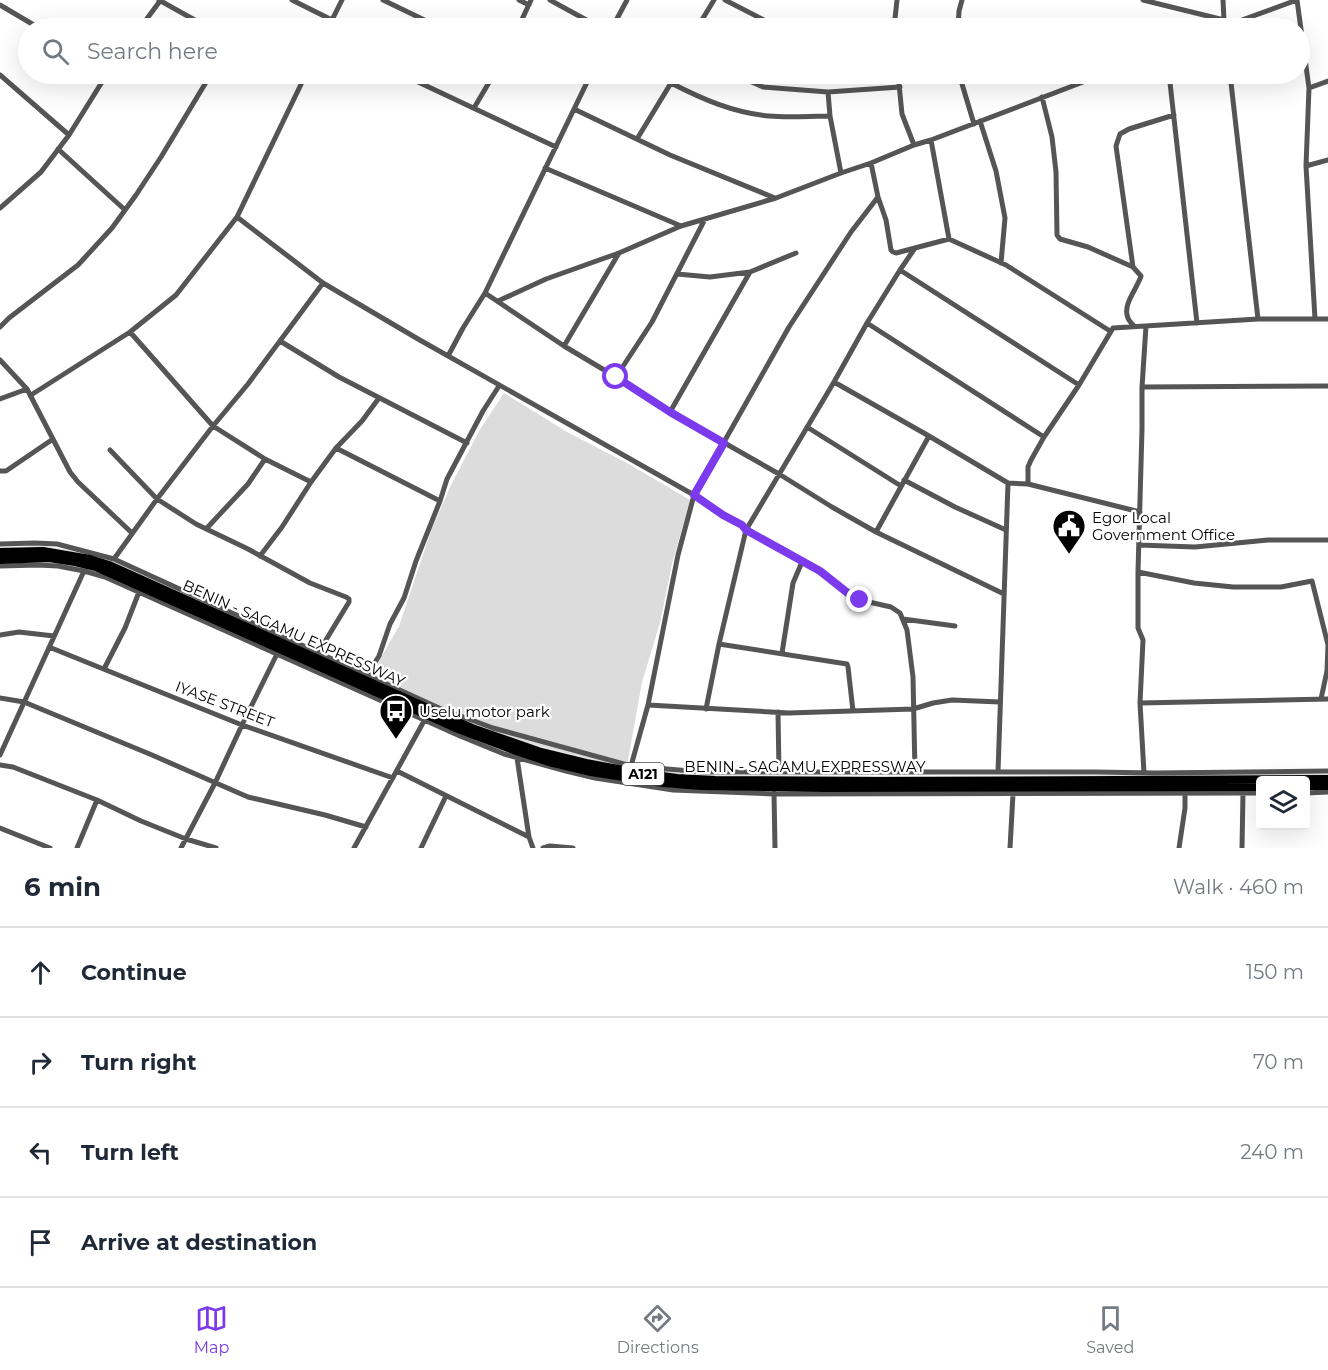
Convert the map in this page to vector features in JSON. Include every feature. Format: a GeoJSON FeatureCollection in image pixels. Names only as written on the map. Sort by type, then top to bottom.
{"type":"FeatureCollection","features":[{"type":"Feature","properties":{"kind":"highway","name":"BENIN - SAGAMU EXPRESSWAY"},"geometry":{"type":"LineString","coordinates":[[0,552],[51,552],[109,565],[472,728],[541,752],[640,773],[714,783],[889,780],[1328,779]]}},
{"type":"Feature","properties":{"kind":"highway","name":"A121"},"geometry":{"type":"LineString","coordinates":[[0,560],[49,558],[96,567],[418,712],[499,746],[591,772],[663,783],[714,783],[774,791],[1256,787]]}},
{"type":"Feature","properties":{"kind":"highway"},"geometry":{"type":"LineString","coordinates":[[1310,786],[1328,786]]}},
{"type":"Feature","properties":{"kind":"street"},"geometry":{"type":"LineString","coordinates":[[147,18],[160,0],[192,18]]}},
{"type":"Feature","properties":{"kind":"street"},"geometry":{"type":"LineString","coordinates":[[292,0],[328,18]]}},
{"type":"Feature","properties":{"kind":"street"},"geometry":{"type":"LineString","coordinates":[[333,18],[342,0]]}},
{"type":"Feature","properties":{"kind":"street"},"geometry":{"type":"LineString","coordinates":[[383,0],[420,18]]}},
{"type":"Feature","properties":{"kind":"street"},"geometry":{"type":"LineString","coordinates":[[519,0],[530,2],[523,18]]}},
{"type":"Feature","properties":{"kind":"street"},"geometry":{"type":"LineString","coordinates":[[550,0],[583,18]]}},
{"type":"Feature","properties":{"kind":"street"},"geometry":{"type":"LineString","coordinates":[[617,18],[627,0]]}},
{"type":"Feature","properties":{"kind":"street"},"geometry":{"type":"LineString","coordinates":[[703,18],[714,0]]}},
{"type":"Feature","properties":{"kind":"street"},"geometry":{"type":"LineString","coordinates":[[725,0],[760,18]]}},
{"type":"Feature","properties":{"kind":"street"},"geometry":{"type":"LineString","coordinates":[[895,18],[897,0]]}},
{"type":"Feature","properties":{"kind":"street"},"geometry":{"type":"LineString","coordinates":[[959,18],[962,0]]}},
{"type":"Feature","properties":{"kind":"street"},"geometry":{"type":"LineString","coordinates":[[1143,0],[1167,3],[1217,18]]}},
{"type":"Feature","properties":{"kind":"street"},"geometry":{"type":"LineString","coordinates":[[1223,0],[1224,18]]}},
{"type":"Feature","properties":{"kind":"street"},"geometry":{"type":"LineString","coordinates":[[1278,0],[1279,7]]}},
{"type":"Feature","properties":{"kind":"street"},"geometry":{"type":"LineString","coordinates":[[1250,18],[1298,0],[1300,18]]}},
{"type":"Feature","properties":{"kind":"street"},"geometry":{"type":"LineString","coordinates":[[0,5],[22,18]]}},
{"type":"Feature","properties":{"kind":"street"},"geometry":{"type":"LineString","coordinates":[[0,75],[69,135]]}},
{"type":"Feature","properties":{"kind":"street"},"geometry":{"type":"LineString","coordinates":[[1309,88],[1328,81]]}},
{"type":"Feature","properties":{"kind":"street"},"geometry":{"type":"LineString","coordinates":[[0,208],[41,172],[69,135],[100,84]]}},
{"type":"Feature","properties":{"kind":"street"},"geometry":{"type":"LineString","coordinates":[[0,327],[78,265],[112,228],[161,157],[205,84]]}},
{"type":"Feature","properties":{"kind":"street"},"geometry":{"type":"LineString","coordinates":[[31,395],[130,332],[176,295],[237,217],[301,84]]}},
{"type":"Feature","properties":{"kind":"street"},"geometry":{"type":"LineString","coordinates":[[422,84],[556,147]]}},
{"type":"Feature","properties":{"kind":"street"},"geometry":{"type":"LineString","coordinates":[[474,108],[488,84]]}},
{"type":"Feature","properties":{"kind":"street"},"geometry":{"type":"LineString","coordinates":[[448,356],[485,293],[586,84]]}},
{"type":"Feature","properties":{"kind":"street"},"geometry":{"type":"LineString","coordinates":[[637,139],[669,84]]}},
{"type":"Feature","properties":{"kind":"street"},"geometry":{"type":"LineString","coordinates":[[672,84],[703,100],[738,111],[769,116],[830,116]]}},
{"type":"Feature","properties":{"kind":"street"},"geometry":{"type":"LineString","coordinates":[[756,84],[763,87],[828,92],[900,87]]}},
{"type":"Feature","properties":{"kind":"street"},"geometry":{"type":"LineString","coordinates":[[900,84],[902,114],[914,145]]}},
{"type":"Feature","properties":{"kind":"street"},"geometry":{"type":"LineString","coordinates":[[962,84],[996,171],[1005,218],[1001,263]]}},
{"type":"Feature","properties":{"kind":"street"},"geometry":{"type":"LineString","coordinates":[[498,302],[546,279],[619,253],[681,226],[776,198],[1077,84]]}},
{"type":"Feature","properties":{"kind":"street"},"geometry":{"type":"LineString","coordinates":[[1170,84],[1197,323]]}},
{"type":"Feature","properties":{"kind":"street"},"geometry":{"type":"LineString","coordinates":[[1231,84],[1258,319]]}},
{"type":"Feature","properties":{"kind":"street"},"geometry":{"type":"LineString","coordinates":[[1308,84],[1306,166],[1315,319]]}},
{"type":"Feature","properties":{"kind":"street"},"geometry":{"type":"LineString","coordinates":[[828,92],[830,116],[841,173]]}},
{"type":"Feature","properties":{"kind":"street"},"geometry":{"type":"LineString","coordinates":[[1042,97],[1055,160],[1057,235],[1133,267],[1141,277],[1127,310],[1127,317],[1134,326]]}},
{"type":"Feature","properties":{"kind":"street"},"geometry":{"type":"LineString","coordinates":[[574,109],[670,155],[776,198]]}},
{"type":"Feature","properties":{"kind":"street"},"geometry":{"type":"LineString","coordinates":[[1133,267],[1116,146],[1120,134],[1129,129],[1174,115]]}},
{"type":"Feature","properties":{"kind":"street"},"geometry":{"type":"LineString","coordinates":[[931,140],[949,239]]}},
{"type":"Feature","properties":{"kind":"street"},"geometry":{"type":"LineString","coordinates":[[58,149],[125,210]]}},
{"type":"Feature","properties":{"kind":"street"},"geometry":{"type":"LineString","coordinates":[[1306,166],[1328,160]]}},
{"type":"Feature","properties":{"kind":"street"},"geometry":{"type":"LineString","coordinates":[[871,163],[878,197],[886,220],[891,250],[896,253],[949,239],[1001,263],[1110,330]]}},
{"type":"Feature","properties":{"kind":"street"},"geometry":{"type":"LineString","coordinates":[[545,168],[681,226]]}},
{"type":"Feature","properties":{"kind":"street"},"geometry":{"type":"LineString","coordinates":[[632,766],[648,705],[678,555],[694,495],[789,327],[851,232],[878,197]]}},
{"type":"Feature","properties":{"kind":"street"},"geometry":{"type":"LineString","coordinates":[[237,217],[323,283],[499,386],[694,495],[742,525],[746,530],[820,571],[849,594],[860,600],[891,607],[900,613],[907,630],[912,677],[915,772]]}},
{"type":"Feature","properties":{"kind":"street"},"geometry":{"type":"LineString","coordinates":[[616,377],[652,322],[705,218]]}},
{"type":"Feature","properties":{"kind":"street"},"geometry":{"type":"LineString","coordinates":[[706,709],[746,530],[867,323],[915,248]]}},
{"type":"Feature","properties":{"kind":"street"},"geometry":{"type":"LineString","coordinates":[[564,346],[619,253]]}},
{"type":"Feature","properties":{"kind":"street"},"geometry":{"type":"LineString","coordinates":[[677,274],[710,277],[750,272],[796,253]]}},
{"type":"Feature","properties":{"kind":"street"},"geometry":{"type":"LineString","coordinates":[[900,270],[1079,385]]}},
{"type":"Feature","properties":{"kind":"street"},"geometry":{"type":"LineString","coordinates":[[670,412],[750,272]]}},
{"type":"Feature","properties":{"kind":"street"},"geometry":{"type":"LineString","coordinates":[[114,559],[157,499],[248,384],[323,283]]}},
{"type":"Feature","properties":{"kind":"street"},"geometry":{"type":"LineString","coordinates":[[485,293],[564,346],[670,412],[832,507],[876,532],[1004,594]]}},
{"type":"Feature","properties":{"kind":"street"},"geometry":{"type":"LineString","coordinates":[[1028,484],[1028,467],[1031,460],[1113,328],[1258,319],[1328,319]]}},
{"type":"Feature","properties":{"kind":"street"},"geometry":{"type":"LineString","coordinates":[[867,323],[1044,437]]}},
{"type":"Feature","properties":{"kind":"street"},"geometry":{"type":"LineString","coordinates":[[1144,773],[1140,703],[1143,640],[1138,628],[1138,572],[1142,387],[1146,326]]}},
{"type":"Feature","properties":{"kind":"street"},"geometry":{"type":"LineString","coordinates":[[130,332],[213,426],[265,459],[311,482]]}},
{"type":"Feature","properties":{"kind":"street"},"geometry":{"type":"LineString","coordinates":[[280,340],[339,377],[467,443]]}},
{"type":"Feature","properties":{"kind":"street"},"geometry":{"type":"LineString","coordinates":[[0,360],[31,395],[70,472],[132,533]]}},
{"type":"Feature","properties":{"kind":"street"},"geometry":{"type":"LineString","coordinates":[[834,382],[1008,483],[1028,484],[1140,512]]}},
{"type":"Feature","properties":{"kind":"street"},"geometry":{"type":"LineString","coordinates":[[367,675],[379,656],[390,624],[404,598],[447,479],[499,386]]}},
{"type":"Feature","properties":{"kind":"street"},"geometry":{"type":"LineString","coordinates":[[1142,387],[1328,386]]}},
{"type":"Feature","properties":{"kind":"street"},"geometry":{"type":"LineString","coordinates":[[0,399],[27,389]]}},
{"type":"Feature","properties":{"kind":"street"},"geometry":{"type":"LineString","coordinates":[[260,556],[336,448],[362,421],[379,398]]}},
{"type":"Feature","properties":{"kind":"street"},"geometry":{"type":"LineString","coordinates":[[807,427],[901,486]]}},
{"type":"Feature","properties":{"kind":"street"},"geometry":{"type":"LineString","coordinates":[[876,532],[929,436]]}},
{"type":"Feature","properties":{"kind":"street"},"geometry":{"type":"LineString","coordinates":[[0,471],[6,471],[53,439]]}},
{"type":"Feature","properties":{"kind":"street"},"geometry":{"type":"LineString","coordinates":[[336,448],[440,501]]}},
{"type":"Feature","properties":{"kind":"street"},"geometry":{"type":"LineString","coordinates":[[110,450],[157,499],[196,525],[249,549],[310,583],[349,599],[318,652]]}},
{"type":"Feature","properties":{"kind":"street"},"geometry":{"type":"LineString","coordinates":[[206,529],[248,484],[265,459]]}},
{"type":"Feature","properties":{"kind":"street"},"geometry":{"type":"LineString","coordinates":[[904,480],[1006,530]]}},
{"type":"Feature","properties":{"kind":"street"},"geometry":{"type":"LineString","coordinates":[[998,772],[1008,483]]}},
{"type":"Feature","properties":{"kind":"street"},"geometry":{"type":"LineString","coordinates":[[1139,545],[1195,547],[1268,540],[1328,540]]}},
{"type":"Feature","properties":{"kind":"street"},"geometry":{"type":"LineString","coordinates":[[0,544],[57,544],[114,559],[439,708],[493,728],[632,766],[703,772],[1328,771]]}},
{"type":"Feature","properties":{"kind":"street"},"geometry":{"type":"LineString","coordinates":[[782,653],[793,583],[802,562]]}},
{"type":"Feature","properties":{"kind":"street"},"geometry":{"type":"LineString","coordinates":[[0,566],[48,565],[84,571],[105,578],[468,740],[517,758],[595,778],[639,786],[691,791],[1013,794],[1256,793]]}},
{"type":"Feature","properties":{"kind":"street"},"geometry":{"type":"LineString","coordinates":[[0,755],[84,571]]}},
{"type":"Feature","properties":{"kind":"street"},"geometry":{"type":"LineString","coordinates":[[1138,572],[1194,583],[1233,587],[1281,586],[1312,581],[1328,645],[1327,671],[1321,699]]}},
{"type":"Feature","properties":{"kind":"street"},"geometry":{"type":"LineString","coordinates":[[104,669],[125,628],[139,592]]}},
{"type":"Feature","properties":{"kind":"street"},"geometry":{"type":"LineString","coordinates":[[903,619],[955,626]]}},
{"type":"Feature","properties":{"kind":"street"},"geometry":{"type":"LineString","coordinates":[[0,634],[19,632],[54,636]]}},
{"type":"Feature","properties":{"kind":"street"},"geometry":{"type":"LineString","coordinates":[[719,644],[847,663],[853,711]]}},
{"type":"Feature","properties":{"kind":"street","name":"IYASE STREET"},"geometry":{"type":"LineString","coordinates":[[49,647],[242,725],[393,778]]}},
{"type":"Feature","properties":{"kind":"street"},"geometry":{"type":"LineString","coordinates":[[182,848],[277,654]]}},
{"type":"Feature","properties":{"kind":"street"},"geometry":{"type":"LineString","coordinates":[[0,698],[24,702],[248,797],[366,827]]}},
{"type":"Feature","properties":{"kind":"street"},"geometry":{"type":"LineString","coordinates":[[1140,703],[1328,699]]}},
{"type":"Feature","properties":{"kind":"street"},"geometry":{"type":"LineString","coordinates":[[648,705],[778,712],[913,709],[952,700],[1000,702]]}},
{"type":"Feature","properties":{"kind":"street"},"geometry":{"type":"LineString","coordinates":[[778,712],[779,772]]}},
{"type":"Feature","properties":{"kind":"street"},"geometry":{"type":"LineString","coordinates":[[354,848],[424,721]]}},
{"type":"Feature","properties":{"kind":"street"},"geometry":{"type":"LineString","coordinates":[[517,758],[532,848]]}},
{"type":"Feature","properties":{"kind":"street"},"geometry":{"type":"LineString","coordinates":[[0,765],[13,767],[97,800],[186,839],[216,848]]}},
{"type":"Feature","properties":{"kind":"street"},"geometry":{"type":"LineString","coordinates":[[397,771],[529,837]]}},
{"type":"Feature","properties":{"kind":"street"},"geometry":{"type":"LineString","coordinates":[[774,791],[775,848]]}},
{"type":"Feature","properties":{"kind":"street"},"geometry":{"type":"LineString","coordinates":[[1310,793],[1328,792]]}},
{"type":"Feature","properties":{"kind":"street"},"geometry":{"type":"LineString","coordinates":[[1242,848],[1244,793]]}},
{"type":"Feature","properties":{"kind":"street"},"geometry":{"type":"LineString","coordinates":[[1010,848],[1013,794]]}},
{"type":"Feature","properties":{"kind":"street"},"geometry":{"type":"LineString","coordinates":[[1179,848],[1185,794]]}},
{"type":"Feature","properties":{"kind":"street"},"geometry":{"type":"LineString","coordinates":[[421,848],[446,796]]}},
{"type":"Feature","properties":{"kind":"street"},"geometry":{"type":"LineString","coordinates":[[77,848],[97,800]]}},
{"type":"Feature","properties":{"kind":"street"},"geometry":{"type":"LineString","coordinates":[[0,828],[50,848]]}},
{"type":"Feature","properties":{"kind":"street"},"geometry":{"type":"LineString","coordinates":[[543,848],[550,846],[573,848]]}},
{"type":"Feature","properties":{"kind":"shaded area"},"geometry":{"type":"Polygon","coordinates":[[[504,393],[567,432],[627,463],[690,500],[672,564],[660,623],[642,682],[627,766],[559,751],[493,731],[439,712],[369,679],[399,626],[431,531],[450,487],[479,431],[504,393]]]}},
{"type":"Feature","properties":{"kind":"place","name":"Egor Local Government Office"},"geometry":{"type":"Point","coordinates":[1069,555]}},
{"type":"Feature","properties":{"kind":"place","name":"Uselu motor park"},"geometry":{"type":"Point","coordinates":[396,740]}},
{"type":"Feature","properties":{"kind":"route"},"geometry":{"type":"LineString","coordinates":[[616,377],[724,443],[694,495],[723,515],[735,520],[746,530],[820,571],[860,600]]}}]}
